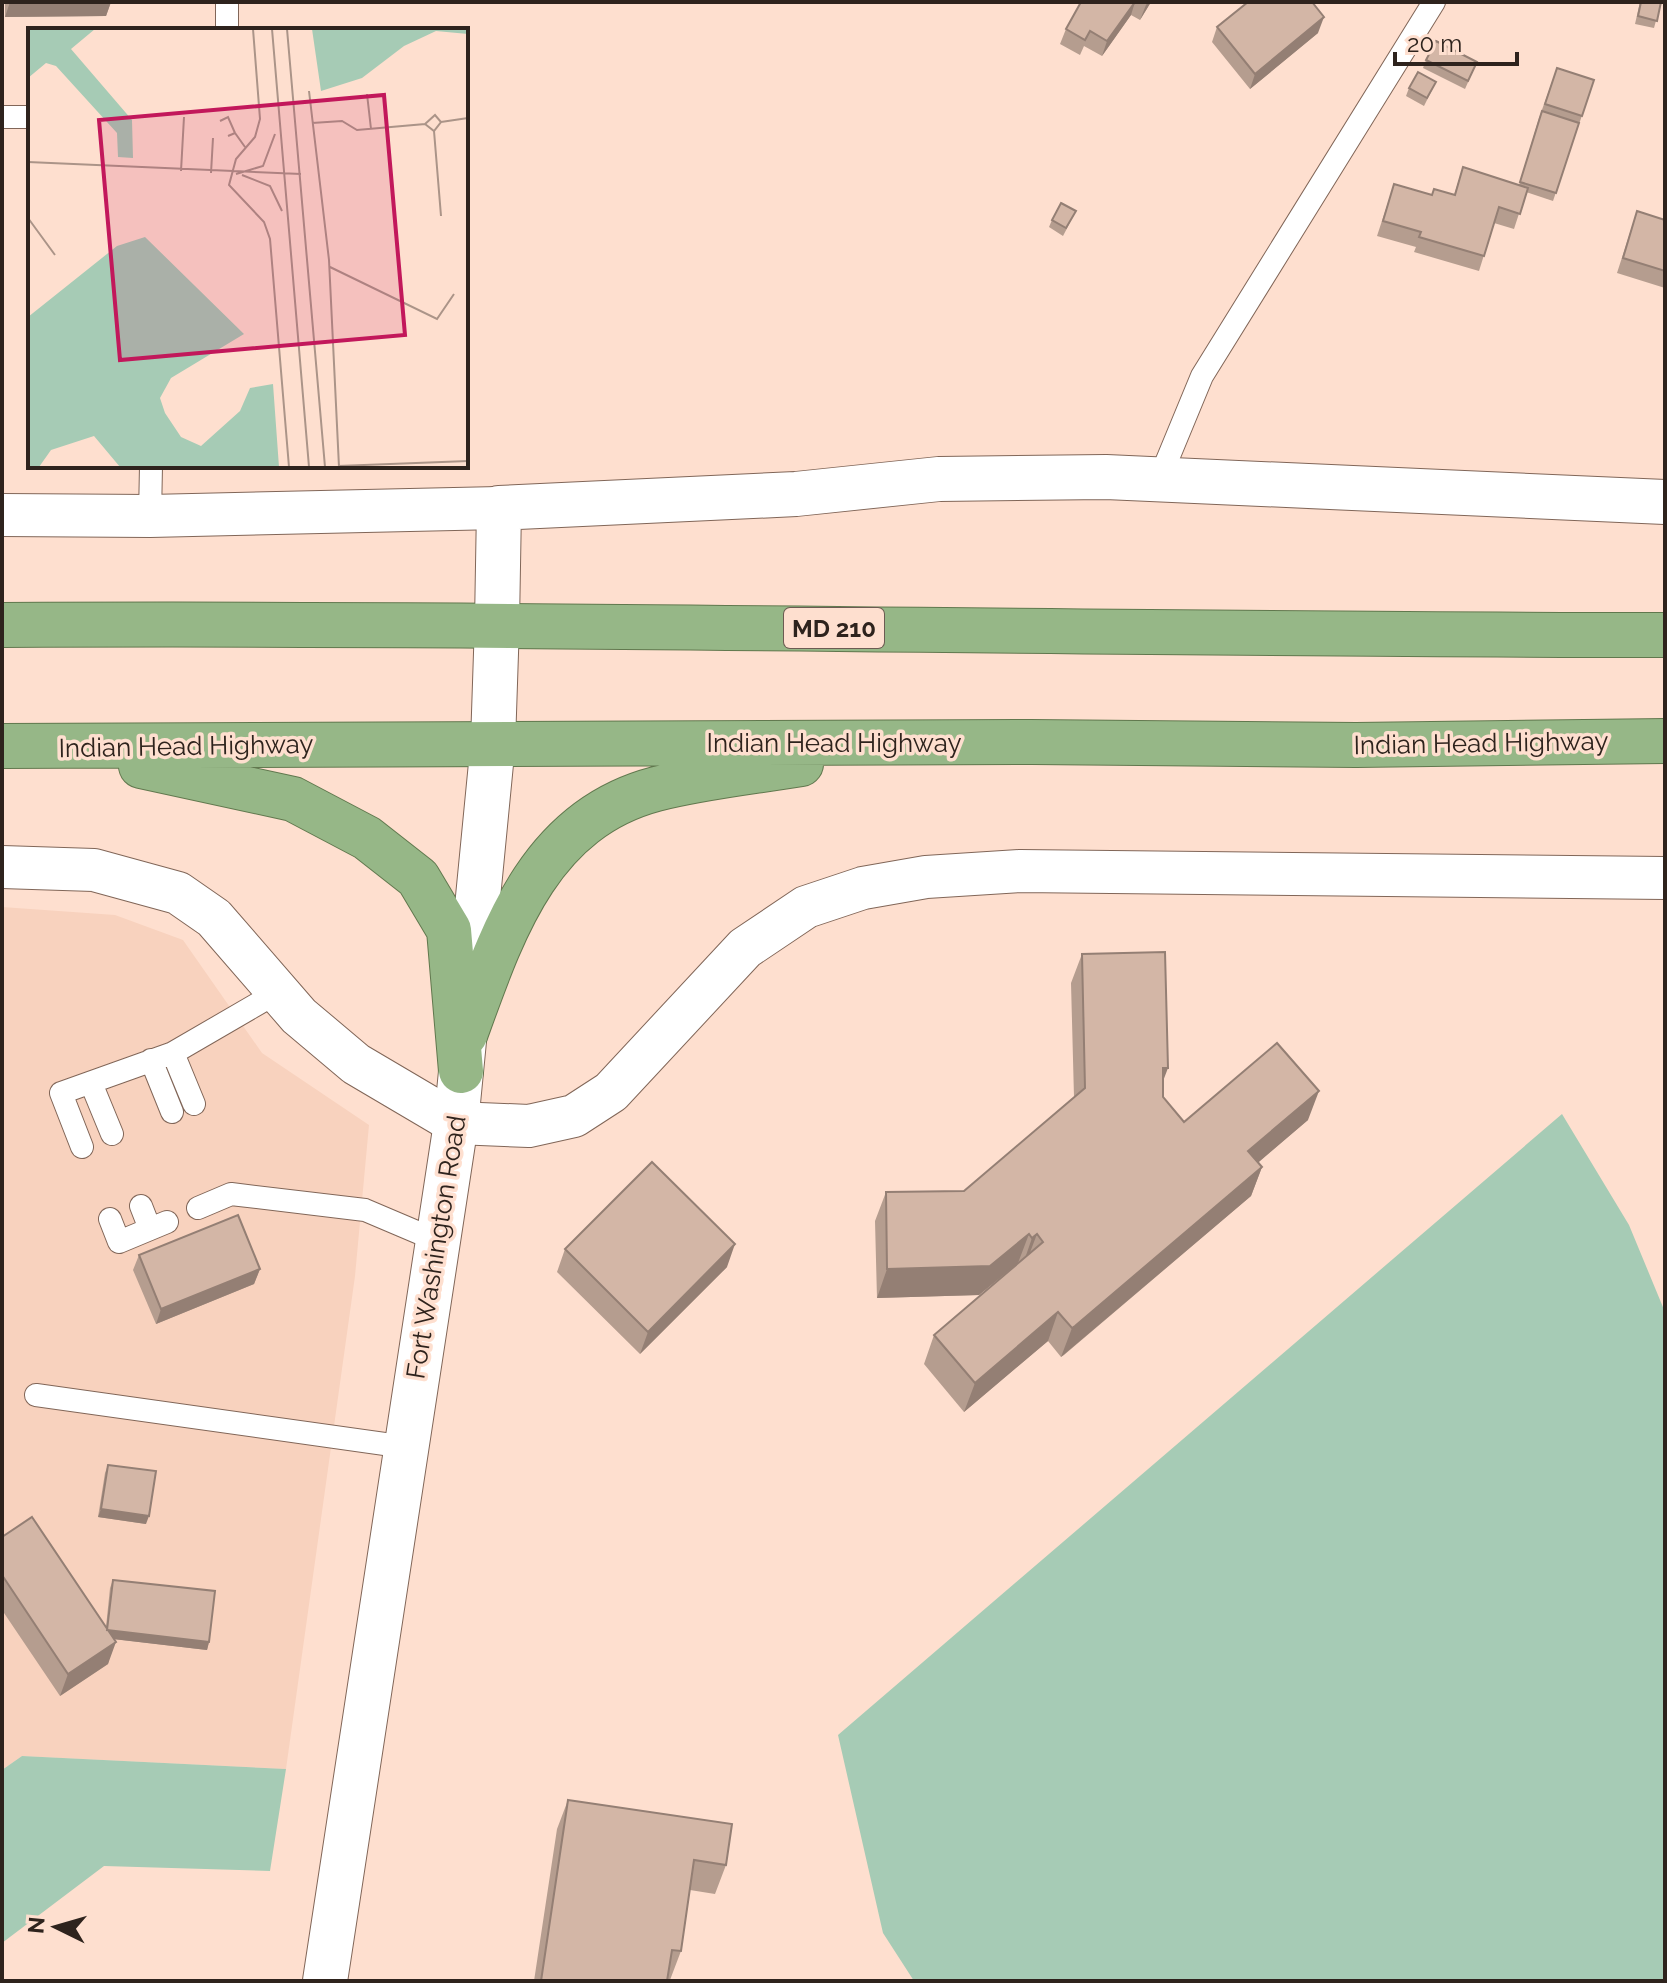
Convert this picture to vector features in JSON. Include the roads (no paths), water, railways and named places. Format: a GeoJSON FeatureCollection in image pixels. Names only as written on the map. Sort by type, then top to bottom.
{"type":"FeatureCollection","features":[{"type":"Feature","properties":{"kind":"highway","name":"MD 210"},"geometry":{"type":"LineString","coordinates":[[2,625],[497,623],[1330,635],[1665,635]]}},
{"type":"Feature","properties":{"kind":"highway","name":"Indian Head Highway"},"geometry":{"type":"LineString","coordinates":[[19,747],[493,743],[1356,745],[1665,741]]}},
{"type":"Feature","properties":{"kind":"highway"},"geometry":{"type":"LineString","coordinates":[[463,1053],[523,890],[561,845],[601,812],[654,789],[916,743]]}},
{"type":"Feature","properties":{"kind":"highway"},"geometry":{"type":"LineString","coordinates":[[19,747],[210,779],[293,799],[367,838],[418,878],[449,930],[463,1053]]}},
{"type":"Feature","properties":{"kind":"main road"},"geometry":{"type":"LineString","coordinates":[[499,508],[796,494],[939,479],[1159,480],[1665,502]]}},
{"type":"Feature","properties":{"kind":"main road","name":"Fort Washington Road"},"geometry":{"type":"LineString","coordinates":[[325,1981],[456,1123],[493,743],[499,508]]}},
{"type":"Feature","properties":{"kind":"street"},"geometry":{"type":"LineString","coordinates":[[2,515],[150,516],[499,508]]}},
{"type":"Feature","properties":{"kind":"street"},"geometry":{"type":"LineString","coordinates":[[2,867],[94,870],[178,893],[214,918],[299,1016],[356,1064],[456,1123],[529,1126],[574,1116],[611,1092],[745,948],[806,907],[863,888],[926,877],[1020,871],[1665,878]]}},
{"type":"Feature","properties":{"kind":"lane"},"geometry":{"type":"LineString","coordinates":[[227,2],[227,28]]}},
{"type":"Feature","properties":{"kind":"lane"},"geometry":{"type":"LineString","coordinates":[[1159,480],[1202,376],[1434,2]]}},
{"type":"Feature","properties":{"kind":"lane"},"geometry":{"type":"LineString","coordinates":[[2,117],[28,117]]}},
{"type":"Feature","properties":{"kind":"lane"},"geometry":{"type":"LineString","coordinates":[[150,516],[151,468]]}},
{"type":"Feature","properties":{"kind":"lane"},"geometry":{"type":"LineString","coordinates":[[82,1147],[61,1093],[173,1053],[278,992]]}},
{"type":"Feature","properties":{"kind":"lane"},"geometry":{"type":"LineString","coordinates":[[173,1053],[194,1104]]}},
{"type":"Feature","properties":{"kind":"lane"},"geometry":{"type":"LineString","coordinates":[[151,1060],[172,1112]]}},
{"type":"Feature","properties":{"kind":"lane"},"geometry":{"type":"LineString","coordinates":[[91,1083],[112,1134]]}},
{"type":"Feature","properties":{"kind":"lane"},"geometry":{"type":"LineString","coordinates":[[203,1199],[227,1185],[365,1210],[438,1241]]}},
{"type":"Feature","properties":{"kind":"lane"},"geometry":{"type":"LineString","coordinates":[[110,1219],[119,1242],[159,1225],[141,1206]]}},
{"type":"Feature","properties":{"kind":"lane"},"geometry":{"type":"LineString","coordinates":[[36,1395],[406,1447]]}}]}
